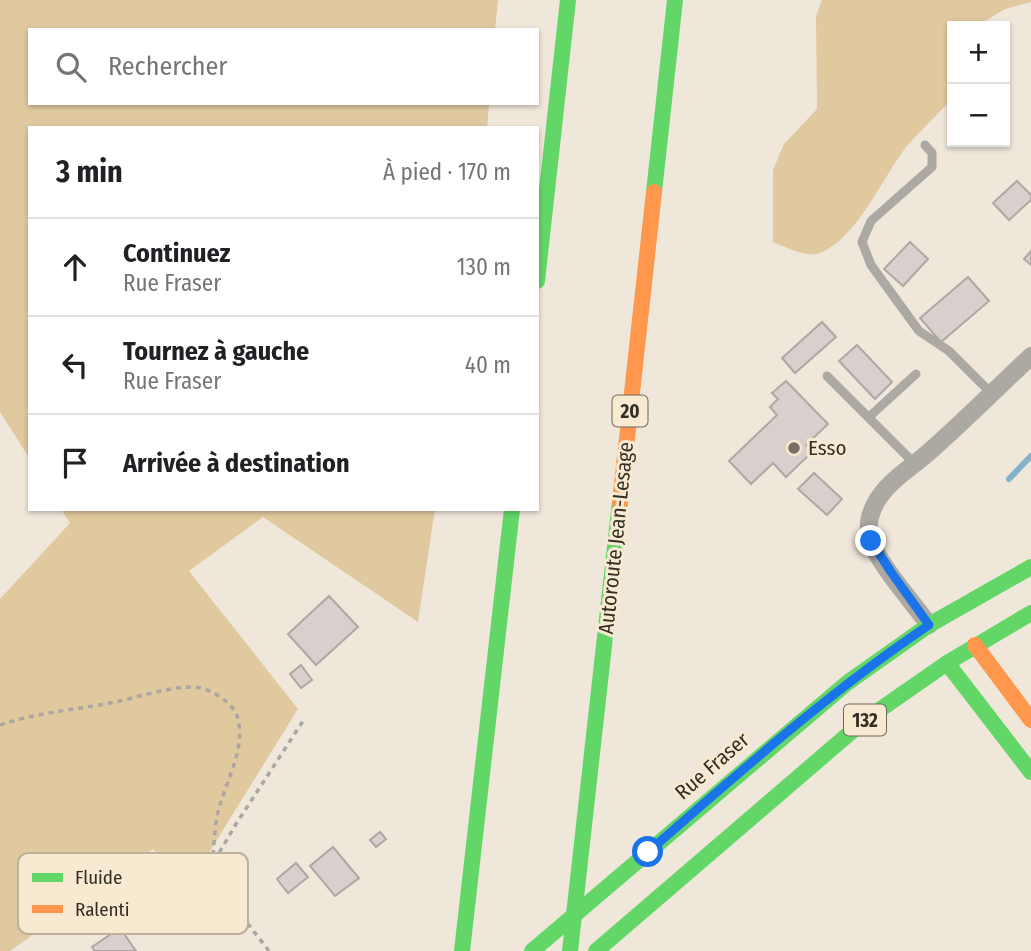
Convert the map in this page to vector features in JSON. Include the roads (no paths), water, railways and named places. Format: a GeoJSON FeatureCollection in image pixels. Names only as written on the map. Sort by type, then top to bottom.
{"type":"FeatureCollection","features":[{"type":"Feature","properties":{"kind":"main road"},"geometry":{"type":"LineString","coordinates":[[539,263],[568,0]]}},
{"type":"Feature","properties":{"kind":"main road","name":"Autoroute Jean-Lesage"},"geometry":{"type":"LineString","coordinates":[[570,951],[675,0]]}},
{"type":"Feature","properties":{"kind":"main road"},"geometry":{"type":"LineString","coordinates":[[462,951],[512,511]]}},
{"type":"Feature","properties":{"kind":"main road","name":"Rue Fraser"},"geometry":{"type":"LineString","coordinates":[[596,951],[865,720],[938,645],[1031,567]]}},
{"type":"Feature","properties":{"kind":"main road","name":"Rue Fraser"},"geometry":{"type":"LineString","coordinates":[[532,951],[808,714],[887,653],[938,645],[975,645],[1031,612]]}},
{"type":"Feature","properties":{"kind":"main road"},"geometry":{"type":"LineString","coordinates":[[1031,720],[975,645],[957,633],[938,645],[1031,772]]}},
{"type":"Feature","properties":{"kind":"main road"},"geometry":{"type":"LineString","coordinates":[[579,951],[584,821]]}},
{"type":"Feature","properties":{"kind":"street"},"geometry":{"type":"LineString","coordinates":[[938,645],[871,541],[869,526],[872,511],[879,497],[1031,356]]}},
{"type":"Feature","properties":{"kind":"lane"},"geometry":{"type":"LineString","coordinates":[[925,145],[932,153],[932,167],[871,221],[862,242],[870,265],[919,331],[949,351],[991,393]]}},
{"type":"Feature","properties":{"kind":"lane"},"geometry":{"type":"LineString","coordinates":[[869,417],[916,373]]}},
{"type":"Feature","properties":{"kind":"lane"},"geometry":{"type":"LineString","coordinates":[[827,376],[915,464]]}},
{"type":"Feature","properties":{"kind":"waterway"},"geometry":{"type":"LineString","coordinates":[[1009,479],[1031,456]]}},
{"type":"Feature","properties":{"kind":"place","name":"Esso"},"geometry":{"type":"Point","coordinates":[794,448]}}]}
